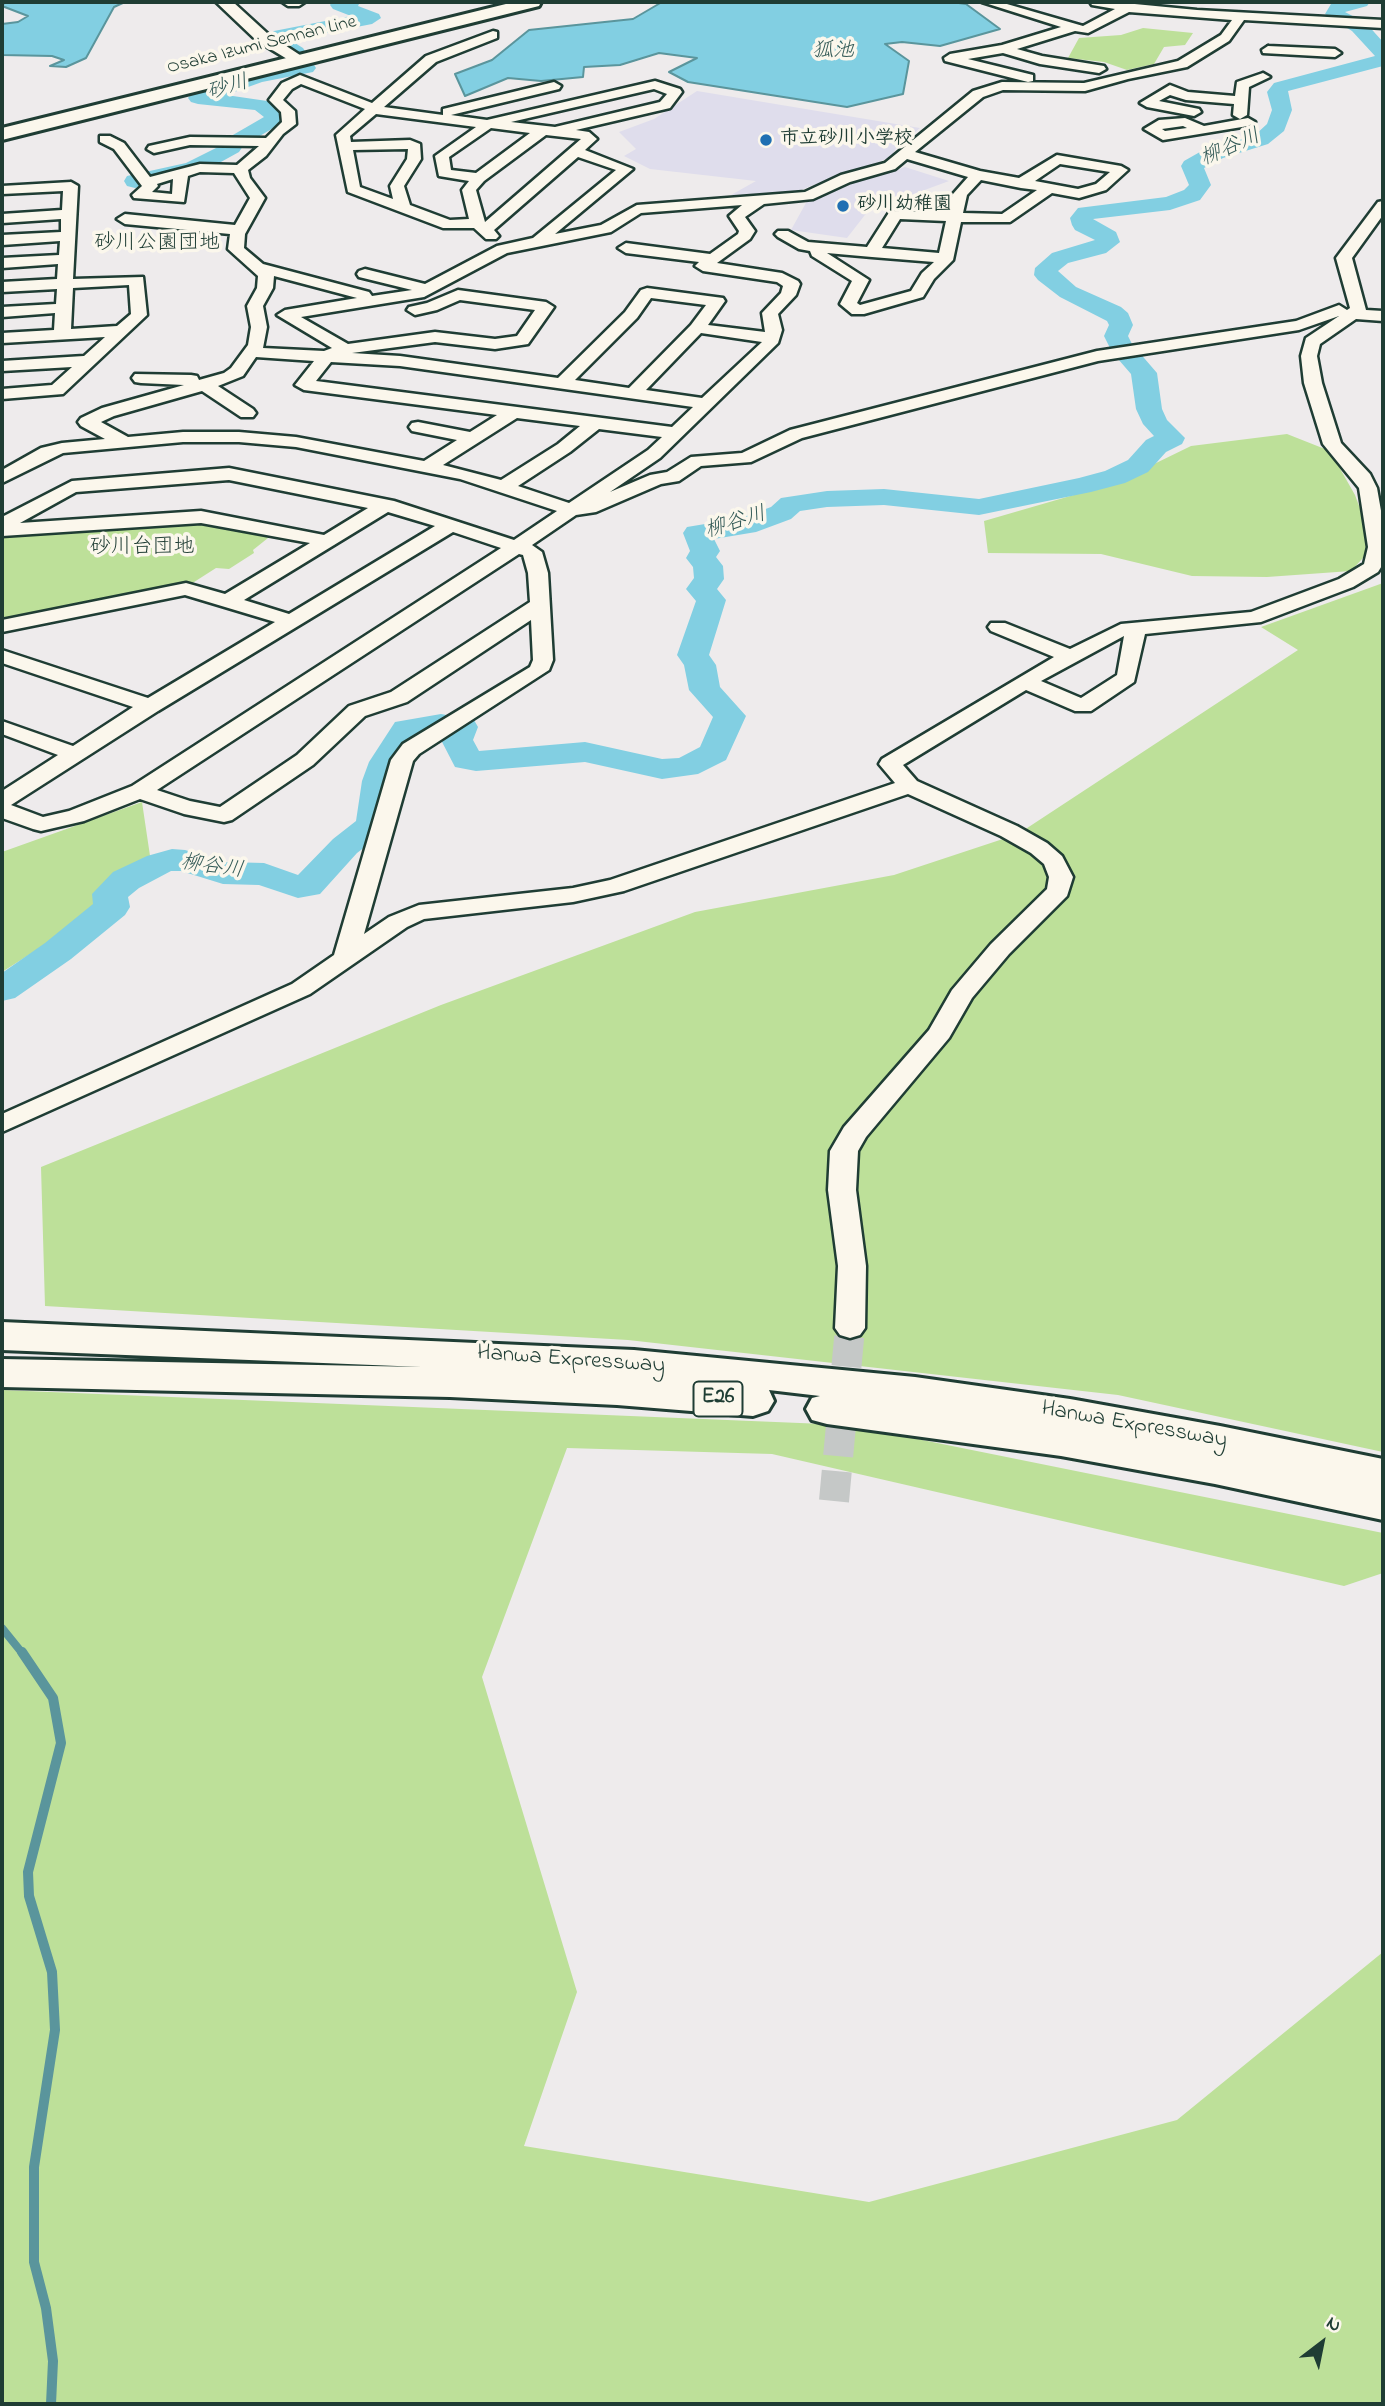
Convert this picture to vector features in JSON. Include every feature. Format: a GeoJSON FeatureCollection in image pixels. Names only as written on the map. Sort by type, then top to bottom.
{"type":"FeatureCollection","features":[{"type":"Feature","properties":{"kind":"main road","name":"Osaka Izumi Sennan Line"},"geometry":{"type":"LineString","coordinates":[[4,132],[533,2]]}},
{"type":"Feature","properties":{"kind":"main road","name":"Hanwa Expressway"},"geometry":{"type":"LineString","coordinates":[[2,1336],[47,1356],[617,1390],[915,1419],[1215,1468],[1383,1504]]}},
{"type":"Feature","properties":{"kind":"main road","name":"Hanwa Expressway"},"geometry":{"type":"LineString","coordinates":[[2,1373],[47,1356],[468,1355],[634,1364],[915,1392],[1070,1414],[1220,1441],[1383,1475]]}},
{"type":"Feature","properties":{"kind":"street"},"geometry":{"type":"LineString","coordinates":[[148,182],[184,167],[240,169],[261,153],[278,131],[289,124],[290,116],[276,100],[278,94],[300,79],[301,70],[296,60],[262,37],[224,2]]}},
{"type":"Feature","properties":{"kind":"street"},"geometry":{"type":"LineString","coordinates":[[288,2],[299,2]]}},
{"type":"Feature","properties":{"kind":"street"},"geometry":{"type":"LineString","coordinates":[[988,2],[1084,30],[1127,8]]}},
{"type":"Feature","properties":{"kind":"street"},"geometry":{"type":"LineString","coordinates":[[1104,2],[1127,8],[1240,17],[1383,24]]}},
{"type":"Feature","properties":{"kind":"street"},"geometry":{"type":"LineString","coordinates":[[1014,11],[1044,4]]}},
{"type":"Feature","properties":{"kind":"street"},"geometry":{"type":"LineString","coordinates":[[1309,20],[1318,9]]}},
{"type":"Feature","properties":{"kind":"street"},"geometry":{"type":"LineString","coordinates":[[1080,13],[1105,19]]}},
{"type":"Feature","properties":{"kind":"street"},"geometry":{"type":"LineString","coordinates":[[1236,40],[1240,17]]}},
{"type":"Feature","properties":{"kind":"street"},"geometry":{"type":"LineString","coordinates":[[285,315],[366,301],[407,298],[502,249],[606,229],[636,209],[808,196],[846,178],[869,174],[890,166],[978,93],[990,89],[1019,86],[1085,87],[1126,75],[1182,64],[1236,40],[1268,46],[1269,54],[1334,56],[1336,42],[1312,27],[1309,20]]}},
{"type":"Feature","properties":{"kind":"street"},"geometry":{"type":"LineString","coordinates":[[1072,28],[1004,49],[950,58],[1025,78],[1065,79],[1099,69]]}},
{"type":"Feature","properties":{"kind":"street"},"geometry":{"type":"LineString","coordinates":[[300,79],[373,108],[584,135],[590,139],[482,226],[448,226],[353,189],[343,135],[373,108],[431,59],[493,35]]}},
{"type":"Feature","properties":{"kind":"street"},"geometry":{"type":"LineString","coordinates":[[1004,49],[1040,60],[1126,75]]}},
{"type":"Feature","properties":{"kind":"street"},"geometry":{"type":"LineString","coordinates":[[1166,68],[1153,82],[1247,118]]}},
{"type":"Feature","properties":{"kind":"street"},"geometry":{"type":"LineString","coordinates":[[1247,118],[1242,85],[1263,77]]}},
{"type":"Feature","properties":{"kind":"street"},"geometry":{"type":"LineString","coordinates":[[479,178],[444,173],[442,156],[490,123],[655,85],[675,92],[665,105],[547,130],[479,178],[469,190],[482,226],[502,249]]}},
{"type":"Feature","properties":{"kind":"street"},"geometry":{"type":"LineString","coordinates":[[428,116],[554,86]]}},
{"type":"Feature","properties":{"kind":"street"},"geometry":{"type":"LineString","coordinates":[[1170,89],[1147,103],[1247,118]]}},
{"type":"Feature","properties":{"kind":"street"},"geometry":{"type":"LineString","coordinates":[[1202,130],[1247,118]]}},
{"type":"Feature","properties":{"kind":"street"},"geometry":{"type":"LineString","coordinates":[[105,139],[119,146],[152,186],[139,195],[179,199],[184,167],[173,145]]}},
{"type":"Feature","properties":{"kind":"street"},"geometry":{"type":"LineString","coordinates":[[154,149],[190,141],[270,142]]}},
{"type":"Feature","properties":{"kind":"street"},"geometry":{"type":"LineString","coordinates":[[345,146],[410,144],[415,147],[414,159],[397,186],[404,211]]}},
{"type":"Feature","properties":{"kind":"street"},"geometry":{"type":"LineString","coordinates":[[538,241],[625,169],[577,152]]}},
{"type":"Feature","properties":{"kind":"street"},"geometry":{"type":"LineString","coordinates":[[905,154],[978,175],[1021,184],[1079,194],[1101,187],[1121,170],[1057,159],[1021,184]]}},
{"type":"Feature","properties":{"kind":"street"},"geometry":{"type":"LineString","coordinates":[[2,459],[108,412],[211,383],[237,372],[252,352],[258,327],[254,313],[265,288],[266,275],[236,249],[240,230],[258,198],[243,179],[240,169]]}},
{"type":"Feature","properties":{"kind":"street"},"geometry":{"type":"LineString","coordinates":[[820,247],[817,253],[861,280],[848,304],[858,311],[918,293],[928,276],[945,258],[960,194],[978,175]]}},
{"type":"Feature","properties":{"kind":"street"},"geometry":{"type":"LineString","coordinates":[[2,190],[71,186],[62,335]]}},
{"type":"Feature","properties":{"kind":"street"},"geometry":{"type":"LineString","coordinates":[[873,252],[895,214],[1005,219],[1049,189]]}},
{"type":"Feature","properties":{"kind":"street"},"geometry":{"type":"LineString","coordinates":[[2,810],[41,824],[76,816],[140,791],[636,467],[708,404],[770,343],[774,330],[770,313],[788,295],[792,284],[782,278],[768,275],[703,266],[745,236],[747,231],[737,216],[760,200]]}},
{"type":"Feature","properties":{"kind":"street"},"geometry":{"type":"LineString","coordinates":[[659,239],[673,205]]}},
{"type":"Feature","properties":{"kind":"street"},"geometry":{"type":"LineString","coordinates":[[1356,308],[1343,258],[1383,205]]}},
{"type":"Feature","properties":{"kind":"street"},"geometry":{"type":"LineString","coordinates":[[2,218],[69,214]]}},
{"type":"Feature","properties":{"kind":"street"},"geometry":{"type":"LineString","coordinates":[[125,219],[240,230]]}},
{"type":"Feature","properties":{"kind":"street"},"geometry":{"type":"LineString","coordinates":[[783,234],[804,246],[945,258]]}},
{"type":"Feature","properties":{"kind":"street"},"geometry":{"type":"LineString","coordinates":[[2,240],[67,236]]}},
{"type":"Feature","properties":{"kind":"street"},"geometry":{"type":"LineString","coordinates":[[626,248],[659,239],[713,259]]}},
{"type":"Feature","properties":{"kind":"street"},"geometry":{"type":"LineString","coordinates":[[2,263],[65,259]]}},
{"type":"Feature","properties":{"kind":"street"},"geometry":{"type":"LineString","coordinates":[[256,267],[363,295],[366,301]]}},
{"type":"Feature","properties":{"kind":"street"},"geometry":{"type":"LineString","coordinates":[[295,277],[316,267]]}},
{"type":"Feature","properties":{"kind":"street"},"geometry":{"type":"LineString","coordinates":[[365,274],[428,289]]}},
{"type":"Feature","properties":{"kind":"street"},"geometry":{"type":"LineString","coordinates":[[2,287],[137,280],[139,315],[57,390],[2,394]]}},
{"type":"Feature","properties":{"kind":"street"},"geometry":{"type":"LineString","coordinates":[[562,384],[631,315],[646,293],[717,301],[697,328],[634,394]]}},
{"type":"Feature","properties":{"kind":"street"},"geometry":{"type":"LineString","coordinates":[[308,327],[431,307],[458,295],[546,307],[522,340],[495,344],[435,337],[345,349],[327,355],[304,385],[675,433]]}},
{"type":"Feature","properties":{"kind":"street"},"geometry":{"type":"LineString","coordinates":[[257,301],[345,349]]}},
{"type":"Feature","properties":{"kind":"street"},"geometry":{"type":"LineString","coordinates":[[2,312],[63,308]]}},
{"type":"Feature","properties":{"kind":"street"},"geometry":{"type":"LineString","coordinates":[[850,1328],[852,1266],[842,1190],[844,1151],[854,1133],[940,1033],[961,995],[1000,949],[1059,891],[1061,877],[1054,861],[1040,848],[1009,831],[909,786],[890,764],[1024,682],[1121,630],[1254,618],[1346,583],[1371,568],[1376,560],[1378,547],[1368,488],[1363,478],[1332,444],[1313,383],[1309,356],[1312,342],[1356,308]]}},
{"type":"Feature","properties":{"kind":"street"},"geometry":{"type":"LineString","coordinates":[[2,478],[47,452],[123,441],[183,437],[273,440],[427,467],[503,487],[572,510],[589,508],[657,479],[673,477],[697,461],[746,458],[796,434],[1124,352],[1299,326],[1356,308],[1383,316]]}},
{"type":"Feature","properties":{"kind":"street"},"geometry":{"type":"LineString","coordinates":[[697,328],[772,338]]}},
{"type":"Feature","properties":{"kind":"street"},"geometry":{"type":"LineString","coordinates":[[2,338],[122,331]]}},
{"type":"Feature","properties":{"kind":"street"},"geometry":{"type":"LineString","coordinates":[[252,352],[400,361],[708,404]]}},
{"type":"Feature","properties":{"kind":"street"},"geometry":{"type":"LineString","coordinates":[[2,366],[89,361]]}},
{"type":"Feature","properties":{"kind":"street"},"geometry":{"type":"LineString","coordinates":[[465,405],[493,374]]}},
{"type":"Feature","properties":{"kind":"street"},"geometry":{"type":"LineString","coordinates":[[141,378],[211,383],[247,413]]}},
{"type":"Feature","properties":{"kind":"street"},"geometry":{"type":"LineString","coordinates":[[427,467],[514,412]]}},
{"type":"Feature","properties":{"kind":"street"},"geometry":{"type":"LineString","coordinates":[[87,422],[123,441]]}},
{"type":"Feature","properties":{"kind":"street"},"geometry":{"type":"LineString","coordinates":[[503,487],[564,448],[595,423]]}},
{"type":"Feature","properties":{"kind":"street"},"geometry":{"type":"LineString","coordinates":[[418,427],[473,438]]}},
{"type":"Feature","properties":{"kind":"street"},"geometry":{"type":"LineString","coordinates":[[2,528],[72,486],[229,474],[387,505],[532,552],[538,573],[543,660],[539,670],[411,749],[402,760],[345,959]]}},
{"type":"Feature","properties":{"kind":"street"},"geometry":{"type":"LineString","coordinates":[[228,601],[387,505]]}},
{"type":"Feature","properties":{"kind":"street"},"geometry":{"type":"LineString","coordinates":[[2,528],[201,517],[327,541]]}},
{"type":"Feature","properties":{"kind":"street"},"geometry":{"type":"LineString","coordinates":[[2,801],[150,706],[452,524]]}},
{"type":"Feature","properties":{"kind":"street"},"geometry":{"type":"LineString","coordinates":[[2,626],[186,589],[292,621]]}},
{"type":"Feature","properties":{"kind":"street"},"geometry":{"type":"LineString","coordinates":[[140,791],[184,807],[224,815],[305,760],[357,711],[399,697],[538,606]]}},
{"type":"Feature","properties":{"kind":"street"},"geometry":{"type":"LineString","coordinates":[[998,627],[1072,657]]}},
{"type":"Feature","properties":{"kind":"street"},"geometry":{"type":"LineString","coordinates":[[1024,682],[1083,706],[1128,678],[1136,629]]}},
{"type":"Feature","properties":{"kind":"street"},"geometry":{"type":"LineString","coordinates":[[2,656],[150,706]]}},
{"type":"Feature","properties":{"kind":"street"},"geometry":{"type":"LineString","coordinates":[[2,727],[76,754]]}},
{"type":"Feature","properties":{"kind":"street"},"geometry":{"type":"LineString","coordinates":[[2,1124],[301,989],[397,922],[419,912],[572,895],[616,886],[909,786]]}},
{"type":"Feature","properties":{"kind":"shaded area","name":"市立砂川小学校"},"geometry":{"type":"Polygon","coordinates":[[[697,91],[920,128],[896,148],[892,156],[861,171],[834,177],[793,193],[746,197],[731,195],[756,181],[650,169],[624,156],[636,149],[619,132],[654,119],[697,91]]]}},
{"type":"Feature","properties":{"kind":"shaded area","name":"砂川幼稚園"},"geometry":{"type":"Polygon","coordinates":[[[905,167],[949,181],[868,211],[847,238],[791,230],[807,201],[814,195],[855,180],[905,167]]]}},
{"type":"Feature","properties":{"kind":"green space"},"geometry":{"type":"Polygon","coordinates":[[[1143,28],[1193,33],[1185,45],[1164,47],[1154,64],[1127,70],[1104,62],[1068,58],[1079,38],[1121,35],[1143,28]]]}},
{"type":"Feature","properties":{"kind":"green space"},"geometry":{"type":"Polygon","coordinates":[[[1287,434],[1330,451],[1355,495],[1374,546],[1351,571],[1267,577],[1192,576],[1101,554],[988,553],[984,521],[1115,483],[1191,446],[1287,434]]]}},
{"type":"Feature","properties":{"kind":"green space"},"geometry":{"type":"Polygon","coordinates":[[[187,520],[273,534],[253,550],[254,553],[229,569],[216,568],[191,584],[2,622],[2,536],[187,520]]]}},
{"type":"Feature","properties":{"kind":"green space"},"geometry":{"type":"Polygon","coordinates":[[[1383,583],[1383,1452],[1118,1395],[628,1340],[45,1306],[41,1167],[441,1005],[695,912],[894,875],[1018,834],[1298,650],[1261,627],[1383,583]]]}},
{"type":"Feature","properties":{"kind":"green space"},"geometry":{"type":"Polygon","coordinates":[[[142,802],[153,876],[2,972],[2,852],[142,802]]]}},
{"type":"Feature","properties":{"kind":"green space"},"geometry":{"type":"Polygon","coordinates":[[[2,1390],[848,1425],[1383,1533],[1383,1573],[1344,1586],[772,1454],[567,1448],[482,1677],[577,1992],[524,2146],[869,2202],[1177,2120],[1383,1952],[1383,2404],[2,2404],[2,1390]]]}},
{"type":"Feature","properties":{"kind":"water"},"geometry":{"type":"Polygon","coordinates":[[[5,2],[125,2],[114,7],[86,58],[66,67],[50,66],[64,60],[52,56],[2,55],[2,24],[18,22],[28,16],[2,6],[5,2]]]}},
{"type":"Feature","properties":{"kind":"water","name":"狐池"},"geometry":{"type":"Polygon","coordinates":[[[662,2],[951,2],[966,4],[1000,29],[940,46],[902,42],[885,44],[909,61],[903,94],[847,107],[688,82],[669,72],[697,58],[659,53],[620,65],[584,67],[583,77],[541,81],[508,78],[465,96],[455,74],[492,60],[529,30],[633,19],[662,2]]]}},
{"type":"Feature","properties":{"kind":"waterway","name":"砂川"},"geometry":{"type":"LineString","coordinates":[[135,181],[193,168],[232,148],[233,143],[278,117],[260,105],[198,98],[258,77],[306,68],[296,52],[274,37],[372,18],[339,5],[351,2]]}},
{"type":"Feature","properties":{"kind":"waterway","name":"柳谷川"},"geometry":{"type":"LineString","coordinates":[[1361,2],[1338,8],[1334,14],[1359,27],[1383,53]]}},
{"type":"Feature","properties":{"kind":"waterway","name":"柳谷川"},"geometry":{"type":"LineString","coordinates":[[2,990],[58,951],[112,907],[110,894],[126,880],[159,863],[185,861],[223,873],[264,874],[298,887],[307,886],[345,846],[373,825],[379,781],[386,762],[407,729],[441,724],[462,727],[457,740],[467,760],[476,761],[585,752],[662,769],[686,767],[714,753],[730,716],[705,690],[700,665],[693,655],[711,600],[701,589],[709,579],[708,566],[701,558],[705,551],[697,533],[746,526],[781,513],[791,504],[827,499],[884,497],[979,507],[1081,486],[1115,477],[1138,466],[1156,446],[1172,438],[1156,424],[1149,409],[1144,373],[1121,347],[1116,336],[1121,325],[1119,318],[1112,312],[1068,292],[1046,275],[1047,268],[1060,258],[1098,248],[1108,242],[1108,237],[1083,225],[1081,218],[1086,213],[1170,203],[1192,195],[1200,185],[1192,166],[1215,153],[1261,140],[1277,127],[1282,110],[1277,92],[1281,87],[1383,60]]}},
{"type":"Feature","properties":{"kind":"waterway"},"geometry":{"type":"LineString","coordinates":[[2,1628],[23,1654]]}},
{"type":"Feature","properties":{"kind":"waterway"},"geometry":{"type":"LineString","coordinates":[[22,1652],[53,1698],[61,1743],[28,1872],[29,1896],[52,1972],[55,2030],[34,2167],[34,2262],[46,2308],[53,2361],[51,2404]]}},
{"type":"Feature","properties":{"kind":"tunnel"},"geometry":{"type":"LineString","coordinates":[[834,1501],[850,1328]]}},
{"type":"Feature","properties":{"kind":"place","name":"市立砂川小学校"},"geometry":{"type":"Point","coordinates":[766,140]}},
{"type":"Feature","properties":{"kind":"place","name":"砂川幼稚園"},"geometry":{"type":"Point","coordinates":[843,206]}},
{"type":"Feature","properties":{"kind":"district","name":"砂川公園団地"},"geometry":{"type":"Point","coordinates":[157,245]}},
{"type":"Feature","properties":{"kind":"district","name":"砂川台団地"},"geometry":{"type":"Point","coordinates":[142,549]}}]}
